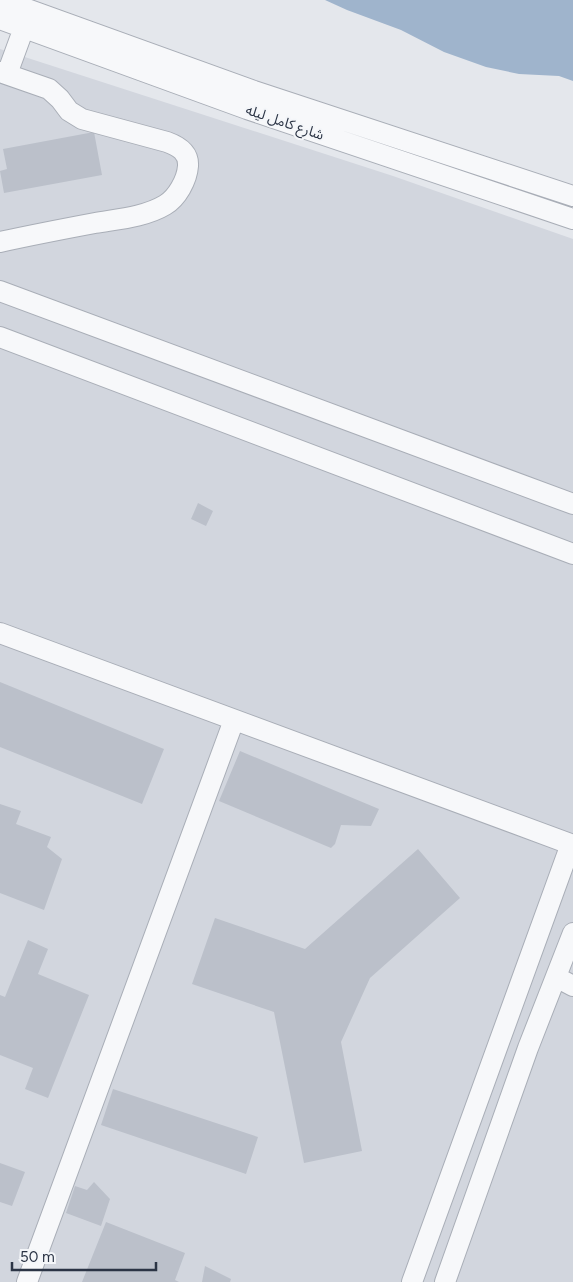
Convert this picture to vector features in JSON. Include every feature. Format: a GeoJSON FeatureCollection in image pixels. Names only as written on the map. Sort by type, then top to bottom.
{"type":"FeatureCollection","features":[{"type":"Feature","properties":{"kind":"street","name":"شارع كامل ليله"},"geometry":{"type":"LineString","coordinates":[[3,14],[27,18],[573,196]]}},
{"type":"Feature","properties":{"kind":"street","name":"شارع كامل ليله"},"geometry":{"type":"LineString","coordinates":[[27,18],[247,109],[573,219]]}},
{"type":"Feature","properties":{"kind":"street"},"geometry":{"type":"LineString","coordinates":[[0,242],[134,216],[159,208],[174,198],[179,191],[188,165],[187,157],[176,146],[82,119],[69,111],[49,89],[4,73],[27,18]]}},
{"type":"Feature","properties":{"kind":"street"},"geometry":{"type":"LineString","coordinates":[[0,291],[573,504]]}},
{"type":"Feature","properties":{"kind":"street"},"geometry":{"type":"LineString","coordinates":[[0,337],[573,554]]}},
{"type":"Feature","properties":{"kind":"street"},"geometry":{"type":"LineString","coordinates":[[0,633],[572,845],[412,1282]]}},
{"type":"Feature","properties":{"kind":"street"},"geometry":{"type":"LineString","coordinates":[[27,1282],[234,720]]}},
{"type":"Feature","properties":{"kind":"street"},"geometry":{"type":"LineString","coordinates":[[445,1282],[528,1048],[564,981],[573,933]]}},
{"type":"Feature","properties":{"kind":"shaded area"},"geometry":{"type":"Polygon","coordinates":[[[0,49],[393,176],[573,239],[573,1282],[0,1282],[0,49]]]}},
{"type":"Feature","properties":{"kind":"water"},"geometry":{"type":"Polygon","coordinates":[[[325,0],[573,0],[573,81],[559,76],[519,74],[486,67],[444,52],[401,30],[325,0]]]}},
{"type":"Feature","properties":{"kind":"building"},"geometry":{"type":"Polygon","coordinates":[[[94,132],[102,175],[4,193],[0,171],[7,169],[3,149],[94,132]]]}},
{"type":"Feature","properties":{"kind":"building"},"geometry":{"type":"Polygon","coordinates":[[[198,503],[213,511],[206,526],[191,519],[198,503]]]}},
{"type":"Feature","properties":{"kind":"building"},"geometry":{"type":"Polygon","coordinates":[[[0,682],[164,749],[142,804],[0,747],[0,682]]]}},
{"type":"Feature","properties":{"kind":"building"},"geometry":{"type":"Polygon","coordinates":[[[240,751],[379,809],[371,826],[341,825],[335,844],[331,848],[219,801],[240,751]]]}},
{"type":"Feature","properties":{"kind":"building"},"geometry":{"type":"Polygon","coordinates":[[[0,804],[21,811],[16,824],[51,837],[47,847],[62,859],[44,910],[0,893],[0,804]]]}},
{"type":"Feature","properties":{"kind":"building"},"geometry":{"type":"Polygon","coordinates":[[[418,849],[460,898],[370,978],[341,1042],[362,1151],[304,1163],[274,1012],[192,984],[215,918],[305,949],[418,849]]]}},
{"type":"Feature","properties":{"kind":"building"},"geometry":{"type":"Polygon","coordinates":[[[28,940],[48,949],[38,974],[89,995],[48,1098],[25,1089],[33,1068],[0,1055],[0,995],[5,997],[28,940]]]}},
{"type":"Feature","properties":{"kind":"building"},"geometry":{"type":"Polygon","coordinates":[[[113,1089],[258,1137],[246,1174],[101,1125],[113,1089]]]}},
{"type":"Feature","properties":{"kind":"building"},"geometry":{"type":"Polygon","coordinates":[[[0,1163],[25,1172],[12,1206],[0,1202],[0,1163]]]}},
{"type":"Feature","properties":{"kind":"building"},"geometry":{"type":"Polygon","coordinates":[[[94,1182],[110,1199],[101,1226],[66,1213],[75,1186],[87,1190],[94,1182]]]}},
{"type":"Feature","properties":{"kind":"building"},"geometry":{"type":"Polygon","coordinates":[[[106,1222],[185,1253],[175,1280],[179,1282],[82,1282],[106,1222]]]}},
{"type":"Feature","properties":{"kind":"building"},"geometry":{"type":"Polygon","coordinates":[[[205,1266],[231,1279],[230,1282],[202,1282],[205,1266]]]}}]}
